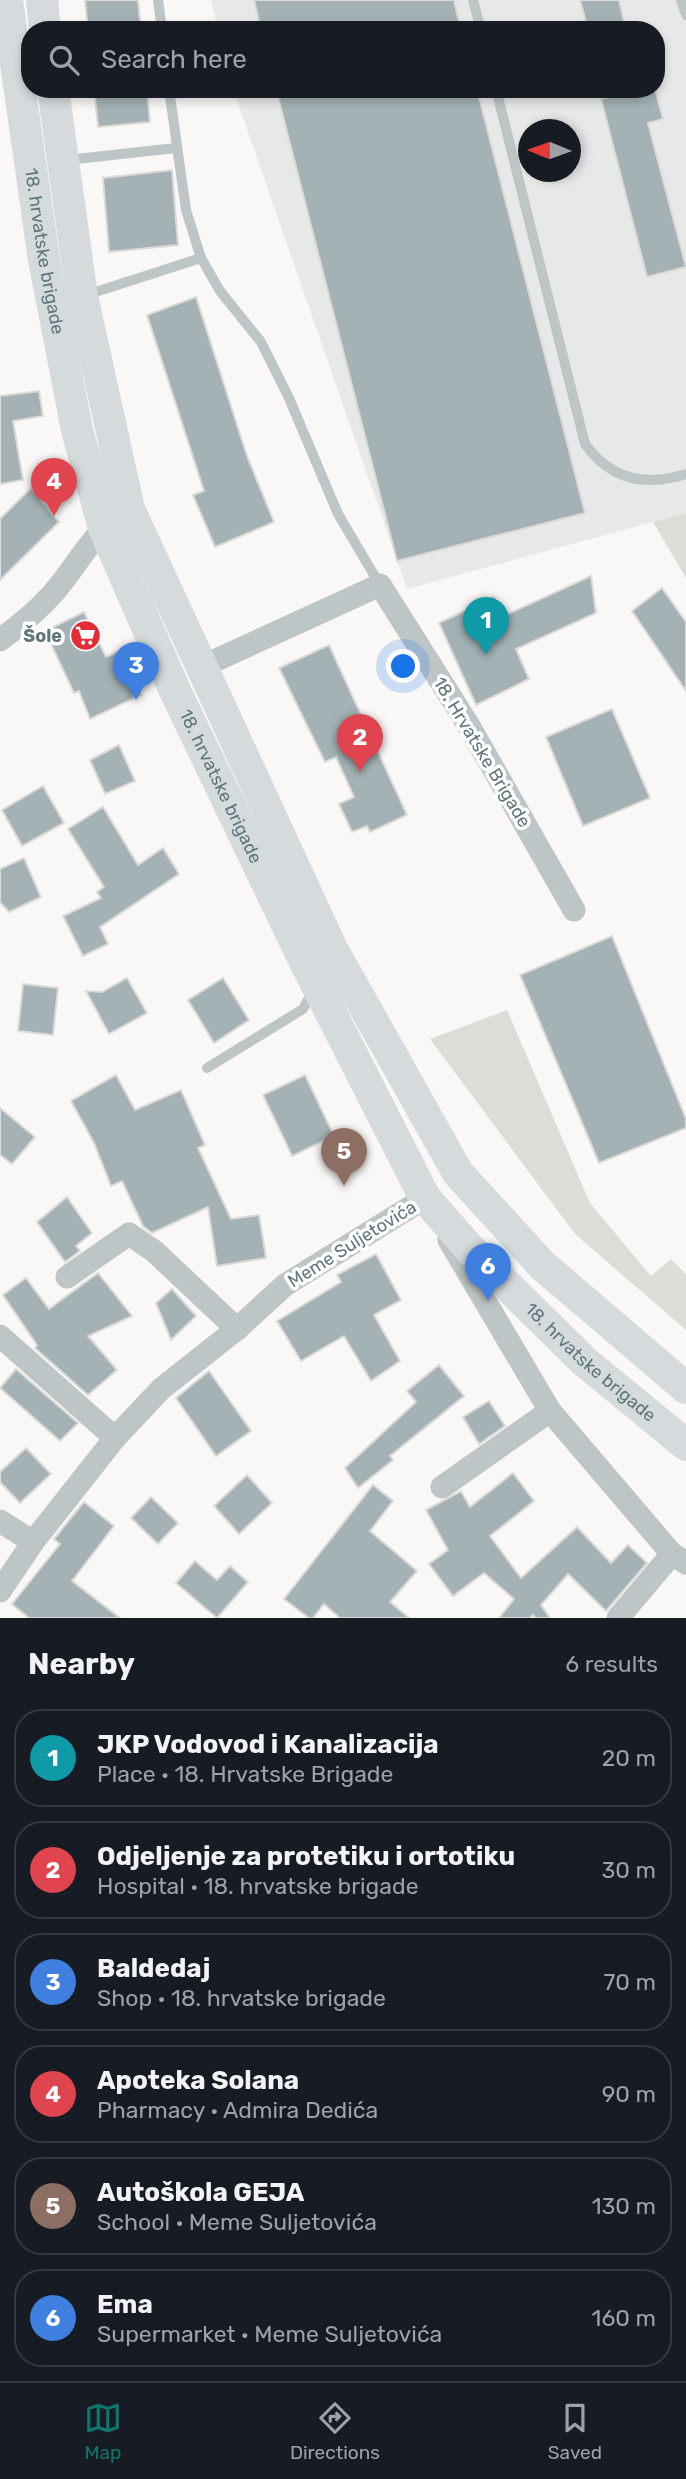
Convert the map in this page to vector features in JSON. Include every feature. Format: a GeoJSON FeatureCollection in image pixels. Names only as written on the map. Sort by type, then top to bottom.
{"type":"FeatureCollection","features":[{"type":"Feature","properties":{"kind":"main road","name":"18. hrvatske brigade"},"geometry":{"type":"LineString","coordinates":[[7,0],[21,96]]}},
{"type":"Feature","properties":{"kind":"main road"},"geometry":{"type":"LineString","coordinates":[[42,0],[44,21]]}},
{"type":"Feature","properties":{"kind":"main road","name":"18. hrvatske brigade"},"geometry":{"type":"LineString","coordinates":[[21,98],[54,323],[77,430],[104,527],[176,693],[316,982],[425,1198],[470,1249],[584,1361],[686,1445]]}},
{"type":"Feature","properties":{"kind":"main road","name":"18. hrvatske brigade"},"geometry":{"type":"LineString","coordinates":[[53,98],[82,296],[129,509],[331,947],[458,1173],[542,1265],[686,1388]]}},
{"type":"Feature","properties":{"kind":"street"},"geometry":{"type":"LineString","coordinates":[[0,640],[27,620],[62,582],[87,545],[104,527],[129,509]]}},
{"type":"Feature","properties":{"kind":"street"},"geometry":{"type":"LineString","coordinates":[[201,667],[380,585]]}},
{"type":"Feature","properties":{"kind":"street","name":"18. Hrvatske Brigade"},"geometry":{"type":"LineString","coordinates":[[380,585],[469,726],[574,910]]}},
{"type":"Feature","properties":{"kind":"street","name":"Meme Suljetovića"},"geometry":{"type":"LineString","coordinates":[[0,1591],[33,1542],[115,1438],[161,1389],[237,1329],[285,1285],[425,1198],[550,1411],[679,1559],[618,1618]]}},
{"type":"Feature","properties":{"kind":"street"},"geometry":{"type":"LineString","coordinates":[[67,1277],[129,1234],[154,1251],[237,1329]]}},
{"type":"Feature","properties":{"kind":"street"},"geometry":{"type":"LineString","coordinates":[[0,1336],[115,1438]]}},
{"type":"Feature","properties":{"kind":"street"},"geometry":{"type":"LineString","coordinates":[[442,1488],[550,1411]]}},
{"type":"Feature","properties":{"kind":"street"},"geometry":{"type":"LineString","coordinates":[[0,1521],[33,1542]]}},
{"type":"Feature","properties":{"kind":"lane"},"geometry":{"type":"LineString","coordinates":[[159,0],[161,21]]}},
{"type":"Feature","properties":{"kind":"lane"},"geometry":{"type":"LineString","coordinates":[[473,0],[479,21]]}},
{"type":"Feature","properties":{"kind":"lane"},"geometry":{"type":"LineString","coordinates":[[681,0],[686,15]]}},
{"type":"Feature","properties":{"kind":"lane"},"geometry":{"type":"LineString","coordinates":[[170,98],[186,210],[201,258],[220,290],[261,342],[289,398],[338,514],[380,585]]}},
{"type":"Feature","properties":{"kind":"lane"},"geometry":{"type":"LineString","coordinates":[[498,98],[585,444],[595,458],[618,474],[652,482],[686,474]]}},
{"type":"Feature","properties":{"kind":"lane"},"geometry":{"type":"LineString","coordinates":[[62,161],[176,148]]}},
{"type":"Feature","properties":{"kind":"lane"},"geometry":{"type":"LineString","coordinates":[[82,296],[201,258]]}},
{"type":"Feature","properties":{"kind":"lane"},"geometry":{"type":"LineString","coordinates":[[207,1068],[303,1009],[316,982]]}},
{"type":"Feature","properties":{"kind":"shaded area"},"geometry":{"type":"Polygon","coordinates":[[[211,0],[686,0],[686,513],[407,589],[236,98],[665,98],[665,21],[216,21],[211,0]]]}},
{"type":"Feature","properties":{"kind":"shaded area"},"geometry":{"type":"Polygon","coordinates":[[[686,513],[686,578],[653,522],[686,513]]]}},
{"type":"Feature","properties":{"kind":"shaded area"},"geometry":{"type":"Polygon","coordinates":[[[507,1010],[590,1203],[651,1276],[671,1259],[686,1274],[686,1330],[575,1234],[430,1039],[507,1010]]]}},
{"type":"Feature","properties":{"kind":"building"},"geometry":{"type":"Polygon","coordinates":[[[85,0],[138,0],[140,21],[87,21],[85,0]]]}},
{"type":"Feature","properties":{"kind":"building"},"geometry":{"type":"Polygon","coordinates":[[[254,0],[454,0],[459,21],[259,21],[254,0]]]}},
{"type":"Feature","properties":{"kind":"building"},"geometry":{"type":"Polygon","coordinates":[[[580,0],[619,0],[624,21],[586,21],[580,0]]]}},
{"type":"Feature","properties":{"kind":"building"},"geometry":{"type":"Polygon","coordinates":[[[95,98],[148,98],[150,122],[98,127],[95,98]]]}},
{"type":"Feature","properties":{"kind":"building"},"geometry":{"type":"Polygon","coordinates":[[[278,98],[479,98],[585,513],[397,561],[278,98]]]}},
{"type":"Feature","properties":{"kind":"building"},"geometry":{"type":"Polygon","coordinates":[[[657,98],[663,119],[648,123],[686,267],[647,277],[601,99],[657,98]]]}},
{"type":"Feature","properties":{"kind":"building"},"geometry":{"type":"Polygon","coordinates":[[[172,170],[178,245],[109,252],[103,178],[172,170]]]}},
{"type":"Feature","properties":{"kind":"building"},"geometry":{"type":"Polygon","coordinates":[[[196,297],[247,456],[274,522],[215,547],[193,495],[204,491],[147,315],[196,297]]]}},
{"type":"Feature","properties":{"kind":"building"},"geometry":{"type":"Polygon","coordinates":[[[39,391],[43,416],[13,421],[23,480],[0,484],[0,396],[39,391]]]}},
{"type":"Feature","properties":{"kind":"building"},"geometry":{"type":"Polygon","coordinates":[[[31,488],[59,522],[0,580],[0,519],[31,488]]]}},
{"type":"Feature","properties":{"kind":"building"},"geometry":{"type":"Polygon","coordinates":[[[591,576],[596,613],[516,649],[529,679],[476,705],[439,623],[494,597],[501,617],[591,576]]]}},
{"type":"Feature","properties":{"kind":"building"},"geometry":{"type":"Polygon","coordinates":[[[662,588],[686,622],[686,691],[632,611],[662,588]]]}},
{"type":"Feature","properties":{"kind":"building"},"geometry":{"type":"Polygon","coordinates":[[[84,612],[106,657],[121,650],[141,695],[90,719],[79,691],[74,693],[45,631],[84,612]]]}},
{"type":"Feature","properties":{"kind":"building"},"geometry":{"type":"Polygon","coordinates":[[[329,645],[407,815],[370,832],[367,826],[352,832],[339,804],[354,797],[336,757],[325,762],[279,668],[329,645]]]}},
{"type":"Feature","properties":{"kind":"building"},"geometry":{"type":"Polygon","coordinates":[[[612,709],[650,798],[583,826],[546,737],[612,709]]]}},
{"type":"Feature","properties":{"kind":"building"},"geometry":{"type":"Polygon","coordinates":[[[119,745],[135,781],[105,794],[90,760],[119,745]]]}},
{"type":"Feature","properties":{"kind":"building"},"geometry":{"type":"Polygon","coordinates":[[[43,786],[64,823],[22,846],[2,810],[43,786]]]}},
{"type":"Feature","properties":{"kind":"building"},"geometry":{"type":"Polygon","coordinates":[[[103,807],[138,865],[163,848],[179,874],[100,927],[108,944],[83,956],[63,916],[101,898],[97,892],[104,887],[68,829],[103,807]]]}},
{"type":"Feature","properties":{"kind":"building"},"geometry":{"type":"Polygon","coordinates":[[[24,858],[41,897],[9,912],[0,902],[0,869],[24,858]]]}},
{"type":"Feature","properties":{"kind":"building"},"geometry":{"type":"Polygon","coordinates":[[[612,936],[686,1119],[686,1128],[599,1163],[520,975],[612,936]]]}},
{"type":"Feature","properties":{"kind":"building"},"geometry":{"type":"Polygon","coordinates":[[[127,978],[147,1013],[109,1034],[86,991],[102,992],[127,978]]]}},
{"type":"Feature","properties":{"kind":"building"},"geometry":{"type":"Polygon","coordinates":[[[223,978],[249,1020],[214,1043],[188,1000],[223,978]]]}},
{"type":"Feature","properties":{"kind":"building"},"geometry":{"type":"Polygon","coordinates":[[[23,984],[58,988],[53,1035],[18,1031],[23,984]]]}},
{"type":"Feature","properties":{"kind":"building"},"geometry":{"type":"Polygon","coordinates":[[[116,1075],[135,1110],[181,1090],[205,1145],[198,1148],[231,1219],[259,1215],[266,1258],[217,1266],[208,1207],[152,1233],[143,1226],[122,1181],[111,1186],[94,1143],[71,1101],[116,1075]]]}},
{"type":"Feature","properties":{"kind":"building"},"geometry":{"type":"Polygon","coordinates":[[[305,1075],[334,1136],[292,1156],[263,1095],[305,1075]]]}},
{"type":"Feature","properties":{"kind":"building"},"geometry":{"type":"Polygon","coordinates":[[[0,1108],[35,1137],[12,1164],[0,1155],[0,1108]]]}},
{"type":"Feature","properties":{"kind":"building"},"geometry":{"type":"Polygon","coordinates":[[[67,1197],[92,1233],[76,1246],[80,1251],[65,1262],[37,1222],[67,1197]]]}},
{"type":"Feature","properties":{"kind":"building"},"geometry":{"type":"Polygon","coordinates":[[[376,1254],[401,1300],[374,1315],[400,1361],[371,1381],[344,1336],[301,1361],[277,1321],[341,1282],[337,1275],[376,1254]]]}},
{"type":"Feature","properties":{"kind":"building"},"geometry":{"type":"Polygon","coordinates":[[[98,1273],[132,1316],[88,1336],[117,1370],[88,1395],[35,1348],[37,1345],[3,1295],[26,1278],[49,1309],[98,1273]]]}},
{"type":"Feature","properties":{"kind":"building"},"geometry":{"type":"Polygon","coordinates":[[[172,1289],[196,1316],[171,1340],[156,1303],[172,1289]]]}},
{"type":"Feature","properties":{"kind":"building"},"geometry":{"type":"Polygon","coordinates":[[[439,1365],[464,1396],[390,1456],[393,1460],[358,1488],[345,1468],[416,1402],[407,1391],[439,1365]]]}},
{"type":"Feature","properties":{"kind":"building"},"geometry":{"type":"Polygon","coordinates":[[[16,1369],[78,1423],[60,1441],[0,1388],[16,1369]]]}},
{"type":"Feature","properties":{"kind":"building"},"geometry":{"type":"Polygon","coordinates":[[[209,1371],[251,1431],[216,1456],[176,1398],[209,1371]]]}},
{"type":"Feature","properties":{"kind":"building"},"geometry":{"type":"Polygon","coordinates":[[[489,1401],[505,1426],[479,1444],[463,1417],[489,1401]]]}},
{"type":"Feature","properties":{"kind":"building"},"geometry":{"type":"Polygon","coordinates":[[[26,1448],[51,1474],[20,1503],[0,1482],[0,1472],[26,1448]]]}},
{"type":"Feature","properties":{"kind":"building"},"geometry":{"type":"Polygon","coordinates":[[[513,1473],[534,1501],[490,1536],[521,1578],[577,1527],[611,1563],[628,1545],[647,1563],[606,1611],[568,1574],[541,1605],[550,1618],[536,1618],[533,1615],[530,1618],[499,1618],[514,1599],[484,1573],[453,1596],[429,1564],[448,1550],[426,1510],[461,1491],[470,1507],[513,1473]]]}},
{"type":"Feature","properties":{"kind":"building"},"geometry":{"type":"Polygon","coordinates":[[[247,1475],[272,1503],[239,1534],[214,1506],[247,1475]]]}},
{"type":"Feature","properties":{"kind":"building"},"geometry":{"type":"Polygon","coordinates":[[[373,1485],[393,1501],[370,1531],[417,1571],[390,1602],[409,1618],[340,1618],[324,1604],[313,1618],[309,1618],[284,1599],[373,1485]]]}},
{"type":"Feature","properties":{"kind":"building"},"geometry":{"type":"Polygon","coordinates":[[[151,1497],[178,1523],[158,1544],[131,1518],[151,1497]]]}},
{"type":"Feature","properties":{"kind":"building"},"geometry":{"type":"Polygon","coordinates":[[[84,1502],[114,1526],[72,1581],[120,1618],[29,1618],[12,1604],[60,1544],[54,1539],[84,1502]]]}},
{"type":"Feature","properties":{"kind":"building"},"geometry":{"type":"Polygon","coordinates":[[[195,1561],[217,1580],[230,1566],[248,1582],[217,1618],[176,1583],[195,1561]]]}},
{"type":"Feature","properties":{"kind":"place","name":"Apoteka Solana"},"geometry":{"type":"Point","coordinates":[54,516]}},
{"type":"Feature","properties":{"kind":"place","name":"Šole"},"geometry":{"type":"Point","coordinates":[85,636]}},
{"type":"Feature","properties":{"kind":"place","name":"JKP Vodovod i Kanalizacija"},"geometry":{"type":"Point","coordinates":[486,655]}},
{"type":"Feature","properties":{"kind":"place","name":"Baldedaj"},"geometry":{"type":"Point","coordinates":[136,700]}},
{"type":"Feature","properties":{"kind":"place","name":"Odjeljenje za protetiku i ortotiku"},"geometry":{"type":"Point","coordinates":[360,772]}},
{"type":"Feature","properties":{"kind":"place","name":"Autoškola GEJA"},"geometry":{"type":"Point","coordinates":[344,1186]}},
{"type":"Feature","properties":{"kind":"place","name":"Ema"},"geometry":{"type":"Point","coordinates":[488,1301]}}]}
